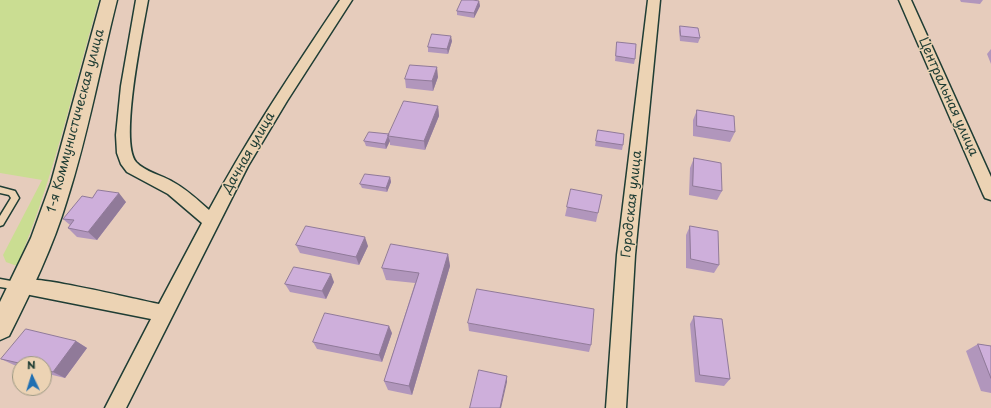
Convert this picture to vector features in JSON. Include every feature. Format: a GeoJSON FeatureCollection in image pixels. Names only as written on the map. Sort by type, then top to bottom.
{"type":"FeatureCollection","features":[{"type":"Feature","properties":{"kind":"street","name":"1-я Коммунистическая улица"},"geometry":{"type":"LineString","coordinates":[[0,328],[21,286],[48,222],[62,182],[109,0]]}},
{"type":"Feature","properties":{"kind":"street"},"geometry":{"type":"LineString","coordinates":[[142,0],[124,116],[122,145],[124,155],[128,164],[136,171],[179,193],[210,221]]}},
{"type":"Feature","properties":{"kind":"street","name":"Дачная улица"},"geometry":{"type":"LineString","coordinates":[[115,408],[210,221],[251,146],[346,0]]}},
{"type":"Feature","properties":{"kind":"street","name":"Городская улица"},"geometry":{"type":"LineString","coordinates":[[616,408],[626,255],[654,0]]}},
{"type":"Feature","properties":{"kind":"street","name":"Центральная улица"},"geometry":{"type":"LineString","coordinates":[[905,0],[991,194]]}},
{"type":"Feature","properties":{"kind":"street"},"geometry":{"type":"LineString","coordinates":[[21,286],[163,313]]}},
{"type":"Feature","properties":{"kind":"lane"},"geometry":{"type":"LineString","coordinates":[[0,190],[12,193],[15,198],[0,223]]}},
{"type":"Feature","properties":{"kind":"lane"},"geometry":{"type":"LineString","coordinates":[[0,283],[21,286]]}},
{"type":"Feature","properties":{"kind":"green space"},"geometry":{"type":"Polygon","coordinates":[[[0,0],[99,0],[52,168],[30,234],[17,266],[6,262],[3,255],[42,180],[0,173],[0,0]]]}},
{"type":"Feature","properties":{"kind":"building"},"geometry":{"type":"Polygon","coordinates":[[[462,0],[479,1],[474,13],[457,11],[462,0]]]}},
{"type":"Feature","properties":{"kind":"building"},"geometry":{"type":"Polygon","coordinates":[[[680,26],[698,28],[700,38],[681,36],[680,26]]]}},
{"type":"Feature","properties":{"kind":"building"},"geometry":{"type":"Polygon","coordinates":[[[432,34],[451,36],[447,49],[428,47],[432,34]]]}},
{"type":"Feature","properties":{"kind":"building"},"geometry":{"type":"Polygon","coordinates":[[[617,42],[636,44],[635,59],[616,56],[617,42]]]}},
{"type":"Feature","properties":{"kind":"building"},"geometry":{"type":"Polygon","coordinates":[[[410,65],[437,67],[432,81],[405,79],[410,65]]]}},
{"type":"Feature","properties":{"kind":"building"},"geometry":{"type":"Polygon","coordinates":[[[404,101],[438,106],[424,141],[388,136],[404,101]]]}},
{"type":"Feature","properties":{"kind":"building"},"geometry":{"type":"Polygon","coordinates":[[[697,110],[734,116],[735,132],[697,126],[697,110]]]}},
{"type":"Feature","properties":{"kind":"building"},"geometry":{"type":"Polygon","coordinates":[[[598,130],[624,134],[623,145],[596,141],[598,130]]]}},
{"type":"Feature","properties":{"kind":"building"},"geometry":{"type":"Polygon","coordinates":[[[369,132],[389,134],[385,144],[364,141],[369,132]]]}},
{"type":"Feature","properties":{"kind":"building"},"geometry":{"type":"Polygon","coordinates":[[[694,158],[721,163],[722,191],[693,186],[694,158]]]}},
{"type":"Feature","properties":{"kind":"building"},"geometry":{"type":"Polygon","coordinates":[[[365,174],[390,177],[386,188],[360,184],[365,174]]]}},
{"type":"Feature","properties":{"kind":"building"},"geometry":{"type":"Polygon","coordinates":[[[571,189],[602,195],[598,213],[567,207],[571,189]]]}},
{"type":"Feature","properties":{"kind":"building"},"geometry":{"type":"Polygon","coordinates":[[[98,190],[119,193],[88,232],[68,228],[74,220],[63,219],[82,196],[92,198],[98,190]]]}},
{"type":"Feature","properties":{"kind":"building"},"geometry":{"type":"Polygon","coordinates":[[[306,226],[365,237],[356,257],[296,245],[306,226]]]}},
{"type":"Feature","properties":{"kind":"building"},"geometry":{"type":"Polygon","coordinates":[[[690,226],[718,231],[719,265],[691,259],[690,226]]]}},
{"type":"Feature","properties":{"kind":"building"},"geometry":{"type":"Polygon","coordinates":[[[391,244],[448,254],[409,386],[384,381],[419,273],[382,268],[391,244]]]}},
{"type":"Feature","properties":{"kind":"building"},"geometry":{"type":"Polygon","coordinates":[[[294,267],[331,274],[322,291],[285,284],[294,267]]]}},
{"type":"Feature","properties":{"kind":"building"},"geometry":{"type":"Polygon","coordinates":[[[477,289],[594,309],[591,345],[468,323],[477,289]]]}},
{"type":"Feature","properties":{"kind":"building"},"geometry":{"type":"Polygon","coordinates":[[[325,313],[389,326],[379,355],[313,342],[325,313]]]}},
{"type":"Feature","properties":{"kind":"building"},"geometry":{"type":"Polygon","coordinates":[[[694,316],[722,319],[730,379],[700,375],[694,316]]]}},
{"type":"Feature","properties":{"kind":"building"},"geometry":{"type":"Polygon","coordinates":[[[26,329],[76,341],[53,372],[52,356],[12,356],[12,362],[1,359],[26,329]]]}},
{"type":"Feature","properties":{"kind":"building"},"geometry":{"type":"Polygon","coordinates":[[[978,344],[991,346],[991,378],[978,344]]]}},
{"type":"Feature","properties":{"kind":"building"},"geometry":{"type":"Polygon","coordinates":[[[479,370],[507,376],[500,408],[470,408],[479,370]]]}}]}
